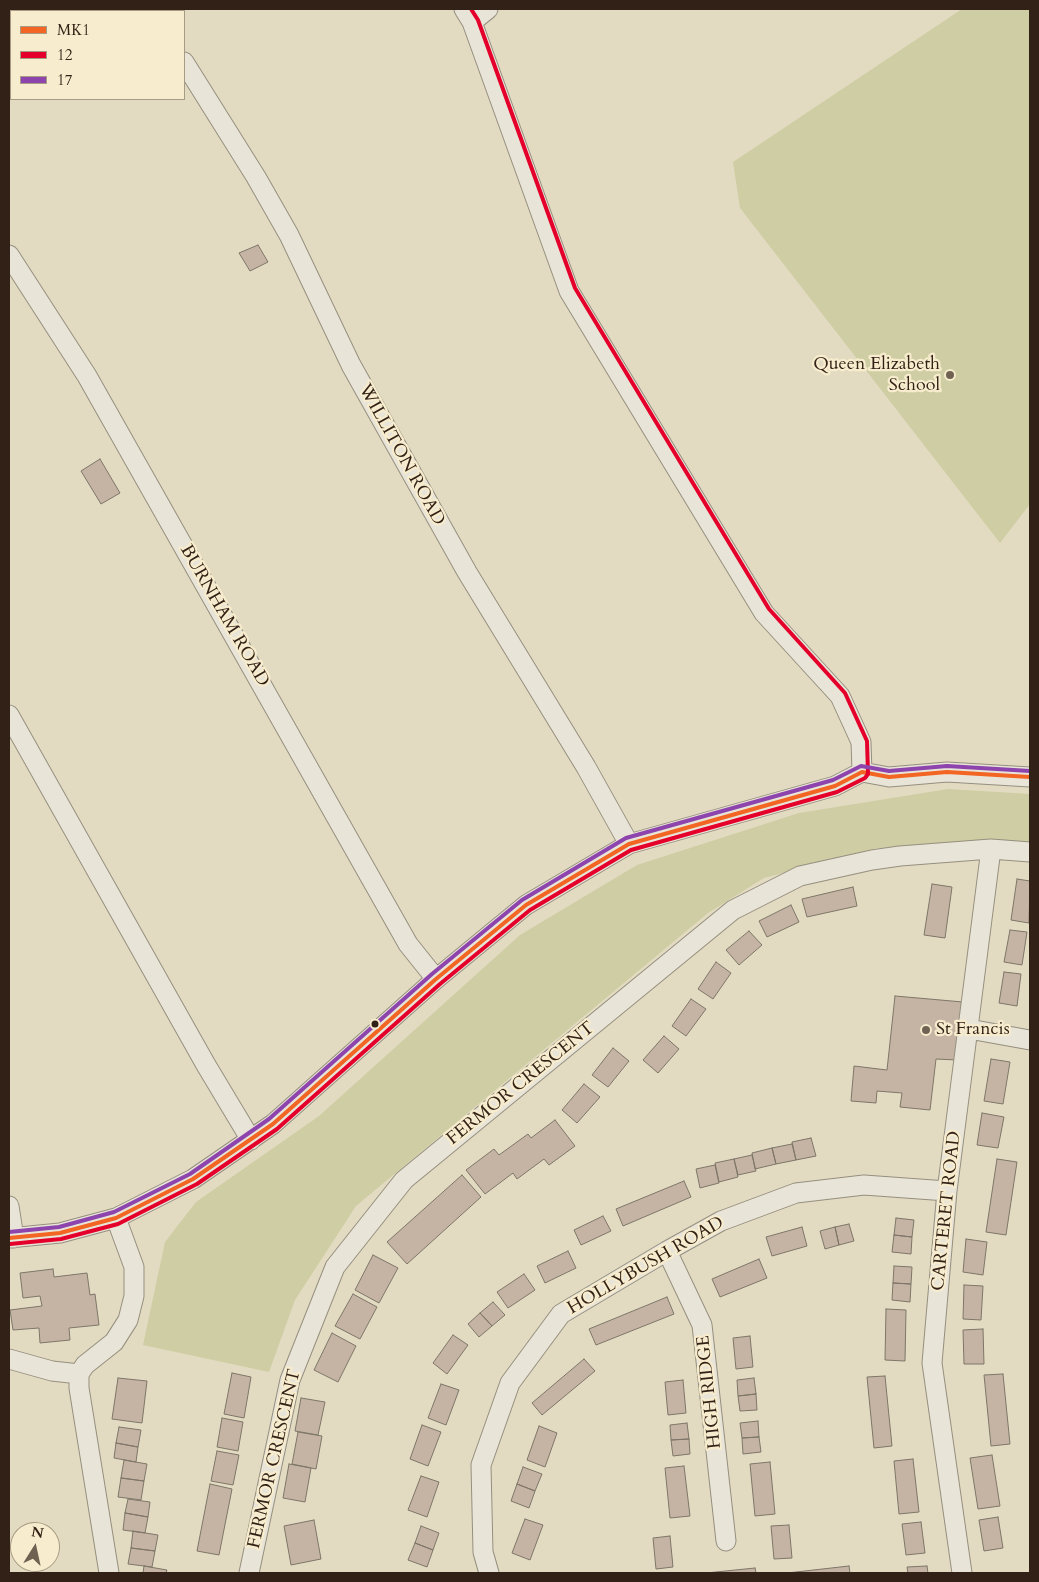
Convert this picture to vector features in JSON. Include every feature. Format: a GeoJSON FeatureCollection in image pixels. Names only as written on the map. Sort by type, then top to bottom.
{"type":"FeatureCollection","features":[{"type":"Feature","properties":{"kind":"street"},"geometry":{"type":"LineString","coordinates":[[488,9],[468,15],[569,291],[764,613],[840,696],[861,742],[862,772]]}},
{"type":"Feature","properties":{"kind":"street","name":"WILLITON ROAD"},"geometry":{"type":"LineString","coordinates":[[185,64],[256,177],[289,235],[350,365],[467,572],[586,767],[629,844]]}},
{"type":"Feature","properties":{"kind":"street","name":"BURNHAM ROAD"},"geometry":{"type":"LineString","coordinates":[[9,255],[87,376],[408,944],[436,979]]}},
{"type":"Feature","properties":{"kind":"street"},"geometry":{"type":"LineString","coordinates":[[9,715],[201,1056],[251,1140]]}},
{"type":"Feature","properties":{"kind":"street"},"geometry":{"type":"LineString","coordinates":[[9,1206],[11,1238],[60,1232],[116,1218],[192,1179],[273,1124],[436,979],[526,905],[629,844],[834,786],[862,772],[889,777],[947,772],[1030,777]]}},
{"type":"Feature","properties":{"kind":"street","name":"FERMOR CRESCENT"},"geometry":{"type":"LineString","coordinates":[[250,1573],[290,1380],[334,1268],[404,1180],[733,910],[800,876],[872,860],[991,849],[1030,852]]}},
{"type":"Feature","properties":{"kind":"street","name":"CARTERET ROAD"},"geometry":{"type":"LineString","coordinates":[[962,1573],[932,1363],[947,1191],[991,849]]}},
{"type":"Feature","properties":{"kind":"street"},"geometry":{"type":"LineString","coordinates":[[969,1029],[1030,1040]]}},
{"type":"Feature","properties":{"kind":"street","name":"HOLLYBUSH ROAD"},"geometry":{"type":"LineString","coordinates":[[489,1573],[482,1552],[481,1465],[510,1383],[561,1314],[666,1251],[721,1221],[796,1193],[864,1184],[947,1191]]}},
{"type":"Feature","properties":{"kind":"street"},"geometry":{"type":"LineString","coordinates":[[110,1573],[79,1388],[79,1374],[85,1364],[114,1342],[128,1320],[134,1296],[134,1267],[116,1218]]}},
{"type":"Feature","properties":{"kind":"street","name":"HIGH RIDGE"},"geometry":{"type":"LineString","coordinates":[[666,1251],[702,1324],[726,1541]]}},
{"type":"Feature","properties":{"kind":"street"},"geometry":{"type":"LineString","coordinates":[[9,1360],[52,1371],[79,1374]]}},
{"type":"Feature","properties":{"kind":"green space","name":"Queen Elizabeth School"},"geometry":{"type":"Polygon","coordinates":[[[962,9],[1030,9],[1030,504],[1000,543],[740,208],[733,162],[962,9]]]}},
{"type":"Feature","properties":{"kind":"green space"},"geometry":{"type":"Polygon","coordinates":[[[948,789],[1030,794],[1030,842],[877,848],[764,878],[708,913],[356,1206],[295,1300],[269,1372],[143,1345],[165,1242],[196,1202],[319,1116],[520,935],[637,865],[799,813],[948,789]]]}},
{"type":"Feature","properties":{"kind":"building"},"geometry":{"type":"Polygon","coordinates":[[[258,245],[268,262],[250,271],[239,253],[258,245]]]}},
{"type":"Feature","properties":{"kind":"building"},"geometry":{"type":"Polygon","coordinates":[[[100,459],[120,493],[101,504],[81,471],[100,459]]]}},
{"type":"Feature","properties":{"kind":"building"},"geometry":{"type":"Polygon","coordinates":[[[1017,879],[1030,881],[1029,923],[1011,920],[1017,879]]]}},
{"type":"Feature","properties":{"kind":"building"},"geometry":{"type":"Polygon","coordinates":[[[932,884],[952,887],[945,938],[924,935],[932,884]]]}},
{"type":"Feature","properties":{"kind":"building"},"geometry":{"type":"Polygon","coordinates":[[[853,887],[857,906],[807,917],[802,899],[853,887]]]}},
{"type":"Feature","properties":{"kind":"building"},"geometry":{"type":"Polygon","coordinates":[[[791,905],[799,922],[767,937],[759,921],[791,905]]]}},
{"type":"Feature","properties":{"kind":"building"},"geometry":{"type":"Polygon","coordinates":[[[1010,930],[1027,932],[1022,965],[1004,962],[1010,930]]]}},
{"type":"Feature","properties":{"kind":"building"},"geometry":{"type":"Polygon","coordinates":[[[749,931],[762,945],[739,965],[726,950],[749,931]]]}},
{"type":"Feature","properties":{"kind":"building"},"geometry":{"type":"Polygon","coordinates":[[[716,962],[731,973],[713,999],[698,989],[716,962]]]}},
{"type":"Feature","properties":{"kind":"building"},"geometry":{"type":"Polygon","coordinates":[[[1004,972],[1021,974],[1017,1006],[999,1003],[1004,972]]]}},
{"type":"Feature","properties":{"kind":"building","name":"St Francis"},"geometry":{"type":"Polygon","coordinates":[[[895,996],[963,1002],[957,1060],[936,1059],[930,1110],[900,1107],[902,1093],[877,1091],[876,1103],[851,1101],[854,1066],[887,1070],[895,996]]]}},
{"type":"Feature","properties":{"kind":"building"},"geometry":{"type":"Polygon","coordinates":[[[691,999],[706,1009],[686,1036],[672,1026],[691,999]]]}},
{"type":"Feature","properties":{"kind":"building"},"geometry":{"type":"Polygon","coordinates":[[[664,1036],[679,1049],[658,1073],[643,1060],[664,1036]]]}},
{"type":"Feature","properties":{"kind":"building"},"geometry":{"type":"Polygon","coordinates":[[[613,1048],[629,1061],[608,1087],[592,1075],[613,1048]]]}},
{"type":"Feature","properties":{"kind":"building"},"geometry":{"type":"Polygon","coordinates":[[[991,1059],[1010,1062],[1003,1104],[984,1101],[991,1059]]]}},
{"type":"Feature","properties":{"kind":"building"},"geometry":{"type":"Polygon","coordinates":[[[584,1084],[600,1097],[577,1123],[562,1110],[584,1084]]]}},
{"type":"Feature","properties":{"kind":"building"},"geometry":{"type":"Polygon","coordinates":[[[982,1113],[1004,1117],[998,1148],[977,1145],[982,1113]]]}},
{"type":"Feature","properties":{"kind":"building"},"geometry":{"type":"Polygon","coordinates":[[[555,1120],[575,1146],[549,1165],[544,1159],[517,1179],[513,1173],[485,1194],[466,1170],[494,1149],[499,1155],[528,1134],[531,1138],[555,1120]]]}},
{"type":"Feature","properties":{"kind":"building"},"geometry":{"type":"Polygon","coordinates":[[[811,1138],[816,1156],[796,1160],[792,1142],[811,1138]]]}},
{"type":"Feature","properties":{"kind":"building"},"geometry":{"type":"Polygon","coordinates":[[[792,1144],[796,1160],[776,1164],[772,1148],[792,1144]]]}},
{"type":"Feature","properties":{"kind":"building"},"geometry":{"type":"Polygon","coordinates":[[[772,1148],[776,1164],[755,1169],[752,1153],[772,1148]]]}},
{"type":"Feature","properties":{"kind":"building"},"geometry":{"type":"Polygon","coordinates":[[[752,1155],[756,1171],[738,1175],[734,1159],[752,1155]]]}},
{"type":"Feature","properties":{"kind":"building"},"geometry":{"type":"Polygon","coordinates":[[[734,1159],[738,1177],[719,1182],[715,1163],[734,1159]]]}},
{"type":"Feature","properties":{"kind":"building"},"geometry":{"type":"Polygon","coordinates":[[[997,1159],[1017,1162],[1006,1235],[986,1232],[997,1159]]]}},
{"type":"Feature","properties":{"kind":"building"},"geometry":{"type":"Polygon","coordinates":[[[715,1165],[719,1183],[700,1188],[696,1169],[715,1165]]]}},
{"type":"Feature","properties":{"kind":"building"},"geometry":{"type":"Polygon","coordinates":[[[462,1175],[481,1197],[407,1264],[387,1242],[462,1175]]]}},
{"type":"Feature","properties":{"kind":"building"},"geometry":{"type":"Polygon","coordinates":[[[684,1181],[691,1197],[623,1226],[616,1209],[684,1181]]]}},
{"type":"Feature","properties":{"kind":"building"},"geometry":{"type":"Polygon","coordinates":[[[603,1216],[611,1231],[581,1245],[574,1230],[603,1216]]]}},
{"type":"Feature","properties":{"kind":"building"},"geometry":{"type":"Polygon","coordinates":[[[896,1218],[914,1220],[912,1237],[894,1235],[896,1218]]]}},
{"type":"Feature","properties":{"kind":"building"},"geometry":{"type":"Polygon","coordinates":[[[849,1224],[854,1241],[839,1245],[835,1227],[849,1224]]]}},
{"type":"Feature","properties":{"kind":"building"},"geometry":{"type":"Polygon","coordinates":[[[802,1227],[807,1246],[772,1256],[766,1237],[802,1227]]]}},
{"type":"Feature","properties":{"kind":"building"},"geometry":{"type":"Polygon","coordinates":[[[835,1227],[839,1245],[825,1249],[820,1231],[835,1227]]]}},
{"type":"Feature","properties":{"kind":"building"},"geometry":{"type":"Polygon","coordinates":[[[894,1235],[912,1237],[911,1254],[892,1252],[894,1235]]]}},
{"type":"Feature","properties":{"kind":"building"},"geometry":{"type":"Polygon","coordinates":[[[966,1239],[987,1242],[983,1275],[963,1272],[966,1239]]]}},
{"type":"Feature","properties":{"kind":"building"},"geometry":{"type":"Polygon","coordinates":[[[568,1251],[576,1268],[545,1283],[537,1266],[568,1251]]]}},
{"type":"Feature","properties":{"kind":"building"},"geometry":{"type":"Polygon","coordinates":[[[373,1255],[398,1268],[379,1303],[355,1290],[373,1255]]]}},
{"type":"Feature","properties":{"kind":"building"},"geometry":{"type":"Polygon","coordinates":[[[759,1259],[767,1278],[720,1297],[712,1279],[759,1259]]]}},
{"type":"Feature","properties":{"kind":"building"},"geometry":{"type":"Polygon","coordinates":[[[894,1266],[912,1267],[911,1284],[893,1283],[894,1266]]]}},
{"type":"Feature","properties":{"kind":"building"},"geometry":{"type":"Polygon","coordinates":[[[53,1269],[54,1277],[87,1273],[90,1295],[95,1294],[99,1325],[69,1328],[70,1340],[40,1343],[39,1328],[13,1330],[10,1310],[42,1306],[40,1296],[23,1298],[20,1273],[53,1269]]]}},
{"type":"Feature","properties":{"kind":"building"},"geometry":{"type":"Polygon","coordinates":[[[524,1274],[535,1290],[508,1308],[497,1292],[524,1274]]]}},
{"type":"Feature","properties":{"kind":"building"},"geometry":{"type":"Polygon","coordinates":[[[893,1283],[911,1284],[910,1302],[892,1300],[893,1283]]]}},
{"type":"Feature","properties":{"kind":"building"},"geometry":{"type":"Polygon","coordinates":[[[964,1285],[983,1286],[981,1320],[963,1319],[964,1285]]]}},
{"type":"Feature","properties":{"kind":"building"},"geometry":{"type":"Polygon","coordinates":[[[353,1294],[377,1307],[360,1339],[335,1326],[353,1294]]]}},
{"type":"Feature","properties":{"kind":"building"},"geometry":{"type":"Polygon","coordinates":[[[667,1297],[674,1314],[596,1345],[589,1329],[667,1297]]]}},
{"type":"Feature","properties":{"kind":"building"},"geometry":{"type":"Polygon","coordinates":[[[493,1302],[505,1315],[492,1326],[480,1313],[493,1302]]]}},
{"type":"Feature","properties":{"kind":"building"},"geometry":{"type":"Polygon","coordinates":[[[886,1309],[906,1310],[905,1361],[885,1360],[886,1309]]]}},
{"type":"Feature","properties":{"kind":"building"},"geometry":{"type":"Polygon","coordinates":[[[480,1313],[492,1326],[479,1337],[468,1324],[480,1313]]]}},
{"type":"Feature","properties":{"kind":"building"},"geometry":{"type":"Polygon","coordinates":[[[983,1329],[984,1364],[964,1364],[963,1330],[983,1329]]]}},
{"type":"Feature","properties":{"kind":"building"},"geometry":{"type":"Polygon","coordinates":[[[332,1333],[356,1346],[338,1382],[314,1370],[332,1333]]]}},
{"type":"Feature","properties":{"kind":"building"},"geometry":{"type":"Polygon","coordinates":[[[453,1335],[468,1345],[447,1374],[433,1363],[453,1335]]]}},
{"type":"Feature","properties":{"kind":"building"},"geometry":{"type":"Polygon","coordinates":[[[750,1336],[753,1367],[736,1369],[733,1338],[750,1336]]]}},
{"type":"Feature","properties":{"kind":"building"},"geometry":{"type":"Polygon","coordinates":[[[584,1359],[595,1371],[542,1415],[532,1403],[584,1359]]]}},
{"type":"Feature","properties":{"kind":"building"},"geometry":{"type":"Polygon","coordinates":[[[232,1373],[251,1377],[244,1418],[224,1414],[232,1373]]]}},
{"type":"Feature","properties":{"kind":"building"},"geometry":{"type":"Polygon","coordinates":[[[1003,1374],[1010,1444],[991,1446],[984,1375],[1003,1374]]]}},
{"type":"Feature","properties":{"kind":"building"},"geometry":{"type":"Polygon","coordinates":[[[885,1376],[892,1446],[874,1448],[867,1377],[885,1376]]]}},
{"type":"Feature","properties":{"kind":"building"},"geometry":{"type":"Polygon","coordinates":[[[118,1378],[147,1381],[142,1423],[112,1419],[118,1378]]]}},
{"type":"Feature","properties":{"kind":"building"},"geometry":{"type":"Polygon","coordinates":[[[754,1378],[756,1394],[738,1396],[737,1380],[754,1378]]]}},
{"type":"Feature","properties":{"kind":"building"},"geometry":{"type":"Polygon","coordinates":[[[683,1380],[686,1413],[668,1415],[665,1382],[683,1380]]]}},
{"type":"Feature","properties":{"kind":"building"},"geometry":{"type":"Polygon","coordinates":[[[441,1384],[459,1390],[446,1425],[428,1418],[441,1384]]]}},
{"type":"Feature","properties":{"kind":"building"},"geometry":{"type":"Polygon","coordinates":[[[756,1394],[757,1410],[740,1411],[738,1396],[756,1394]]]}},
{"type":"Feature","properties":{"kind":"building"},"geometry":{"type":"Polygon","coordinates":[[[301,1398],[325,1402],[318,1435],[295,1431],[301,1398]]]}},
{"type":"Feature","properties":{"kind":"building"},"geometry":{"type":"Polygon","coordinates":[[[222,1418],[243,1422],[238,1451],[217,1447],[222,1418]]]}},
{"type":"Feature","properties":{"kind":"building"},"geometry":{"type":"Polygon","coordinates":[[[758,1421],[759,1437],[742,1438],[740,1423],[758,1421]]]}},
{"type":"Feature","properties":{"kind":"building"},"geometry":{"type":"Polygon","coordinates":[[[687,1423],[689,1439],[671,1440],[670,1425],[687,1423]]]}},
{"type":"Feature","properties":{"kind":"building"},"geometry":{"type":"Polygon","coordinates":[[[422,1425],[441,1432],[428,1466],[410,1459],[422,1425]]]}},
{"type":"Feature","properties":{"kind":"building"},"geometry":{"type":"Polygon","coordinates":[[[539,1426],[557,1433],[545,1467],[527,1460],[539,1426]]]}},
{"type":"Feature","properties":{"kind":"building"},"geometry":{"type":"Polygon","coordinates":[[[119,1427],[141,1430],[138,1447],[116,1443],[119,1427]]]}},
{"type":"Feature","properties":{"kind":"building"},"geometry":{"type":"Polygon","coordinates":[[[298,1432],[322,1436],[316,1469],[292,1464],[298,1432]]]}},
{"type":"Feature","properties":{"kind":"building"},"geometry":{"type":"Polygon","coordinates":[[[759,1437],[761,1452],[743,1454],[742,1438],[759,1437]]]}},
{"type":"Feature","properties":{"kind":"building"},"geometry":{"type":"Polygon","coordinates":[[[689,1439],[690,1454],[673,1456],[671,1440],[689,1439]]]}},
{"type":"Feature","properties":{"kind":"building"},"geometry":{"type":"Polygon","coordinates":[[[116,1443],[138,1447],[136,1462],[114,1458],[116,1443]]]}},
{"type":"Feature","properties":{"kind":"building"},"geometry":{"type":"Polygon","coordinates":[[[217,1451],[239,1455],[233,1485],[211,1481],[217,1451]]]}},
{"type":"Feature","properties":{"kind":"building"},"geometry":{"type":"Polygon","coordinates":[[[992,1455],[1000,1506],[978,1509],[970,1458],[992,1455]]]}},
{"type":"Feature","properties":{"kind":"building"},"geometry":{"type":"Polygon","coordinates":[[[913,1459],[919,1512],[899,1514],[894,1461],[913,1459]]]}},
{"type":"Feature","properties":{"kind":"building"},"geometry":{"type":"Polygon","coordinates":[[[124,1460],[147,1464],[144,1481],[121,1478],[124,1460]]]}},
{"type":"Feature","properties":{"kind":"building"},"geometry":{"type":"Polygon","coordinates":[[[770,1462],[775,1514],[755,1516],[750,1464],[770,1462]]]}},
{"type":"Feature","properties":{"kind":"building"},"geometry":{"type":"Polygon","coordinates":[[[289,1464],[311,1468],[305,1502],[283,1498],[289,1464]]]}},
{"type":"Feature","properties":{"kind":"building"},"geometry":{"type":"Polygon","coordinates":[[[684,1466],[690,1516],[670,1518],[665,1468],[684,1466]]]}},
{"type":"Feature","properties":{"kind":"building"},"geometry":{"type":"Polygon","coordinates":[[[523,1467],[542,1474],[535,1491],[517,1484],[523,1467]]]}},
{"type":"Feature","properties":{"kind":"building"},"geometry":{"type":"Polygon","coordinates":[[[421,1476],[439,1482],[427,1517],[408,1510],[421,1476]]]}},
{"type":"Feature","properties":{"kind":"building"},"geometry":{"type":"Polygon","coordinates":[[[121,1478],[144,1481],[141,1500],[118,1497],[121,1478]]]}},
{"type":"Feature","properties":{"kind":"building"},"geometry":{"type":"Polygon","coordinates":[[[210,1484],[232,1489],[219,1555],[197,1551],[210,1484]]]}},
{"type":"Feature","properties":{"kind":"building"},"geometry":{"type":"Polygon","coordinates":[[[517,1484],[535,1491],[529,1508],[511,1501],[517,1484]]]}},
{"type":"Feature","properties":{"kind":"building"},"geometry":{"type":"Polygon","coordinates":[[[128,1499],[150,1502],[148,1517],[125,1513],[128,1499]]]}},
{"type":"Feature","properties":{"kind":"building"},"geometry":{"type":"Polygon","coordinates":[[[125,1513],[148,1517],[145,1533],[123,1530],[125,1513]]]}},
{"type":"Feature","properties":{"kind":"building"},"geometry":{"type":"Polygon","coordinates":[[[998,1517],[1003,1548],[984,1551],[979,1520],[998,1517]]]}},
{"type":"Feature","properties":{"kind":"building"},"geometry":{"type":"Polygon","coordinates":[[[525,1519],[543,1525],[530,1560],[512,1553],[525,1519]]]}},
{"type":"Feature","properties":{"kind":"building"},"geometry":{"type":"Polygon","coordinates":[[[314,1520],[321,1559],[291,1565],[284,1526],[314,1520]]]}},
{"type":"Feature","properties":{"kind":"building"},"geometry":{"type":"Polygon","coordinates":[[[921,1522],[925,1553],[906,1555],[902,1524],[921,1522]]]}},
{"type":"Feature","properties":{"kind":"building"},"geometry":{"type":"Polygon","coordinates":[[[789,1525],[792,1558],[774,1559],[771,1526],[789,1525]]]}},
{"type":"Feature","properties":{"kind":"building"},"geometry":{"type":"Polygon","coordinates":[[[421,1526],[439,1533],[433,1550],[415,1543],[421,1526]]]}},
{"type":"Feature","properties":{"kind":"building"},"geometry":{"type":"Polygon","coordinates":[[[133,1531],[158,1535],[155,1551],[131,1548],[133,1531]]]}},
{"type":"Feature","properties":{"kind":"building"},"geometry":{"type":"Polygon","coordinates":[[[670,1536],[673,1567],[656,1569],[653,1538],[670,1536]]]}},
{"type":"Feature","properties":{"kind":"building"},"geometry":{"type":"Polygon","coordinates":[[[415,1543],[433,1550],[427,1567],[408,1560],[415,1543]]]}},
{"type":"Feature","properties":{"kind":"building"},"geometry":{"type":"Polygon","coordinates":[[[131,1548],[155,1551],[152,1567],[128,1564],[131,1548]]]}},
{"type":"Feature","properties":{"kind":"building"},"geometry":{"type":"Polygon","coordinates":[[[144,1566],[167,1570],[166,1573],[143,1573],[144,1566]]]}},
{"type":"Feature","properties":{"kind":"building"},"geometry":{"type":"Polygon","coordinates":[[[849,1566],[850,1573],[787,1573],[849,1566]]]}},
{"type":"Feature","properties":{"kind":"building"},"geometry":{"type":"Polygon","coordinates":[[[927,1566],[928,1573],[908,1573],[907,1567],[927,1566]]]}},
{"type":"Feature","properties":{"kind":"building"},"geometry":{"type":"Polygon","coordinates":[[[755,1568],[756,1573],[706,1573],[755,1568]]]}},
{"type":"Feature","properties":{"kind":"transit line","name":"12"},"geometry":{"type":"LineString","coordinates":[[10,1244],[61,1239],[118,1224],[197,1184],[277,1129],[440,984],[530,910],[631,850],[837,792],[865,778],[868,774],[867,741],[845,693],[769,609],[575,288],[478,20],[471,9]]}},
{"type":"Feature","properties":{"kind":"transit line","name":"17"},"geometry":{"type":"LineString","coordinates":[[9,1232],[59,1227],[114,1212],[190,1174],[269,1119],[432,974],[522,900],[626,838],[833,780],[861,766],[889,771],[947,766],[1030,771]]}},
{"type":"Feature","properties":{"kind":"transit line","name":"MK1"},"geometry":{"type":"LineString","coordinates":[[9,1238],[60,1233],[116,1218],[193,1179],[273,1124],[436,979],[526,905],[629,844],[835,786],[862,772],[889,777],[947,772],[1030,777]]}},
{"type":"Feature","properties":{"kind":"place","name":"Queen Elizabeth School"},"geometry":{"type":"Point","coordinates":[950,375]}},
{"type":"Feature","properties":{"kind":"place","name":"St Francis"},"geometry":{"type":"Point","coordinates":[926,1030]}}]}
